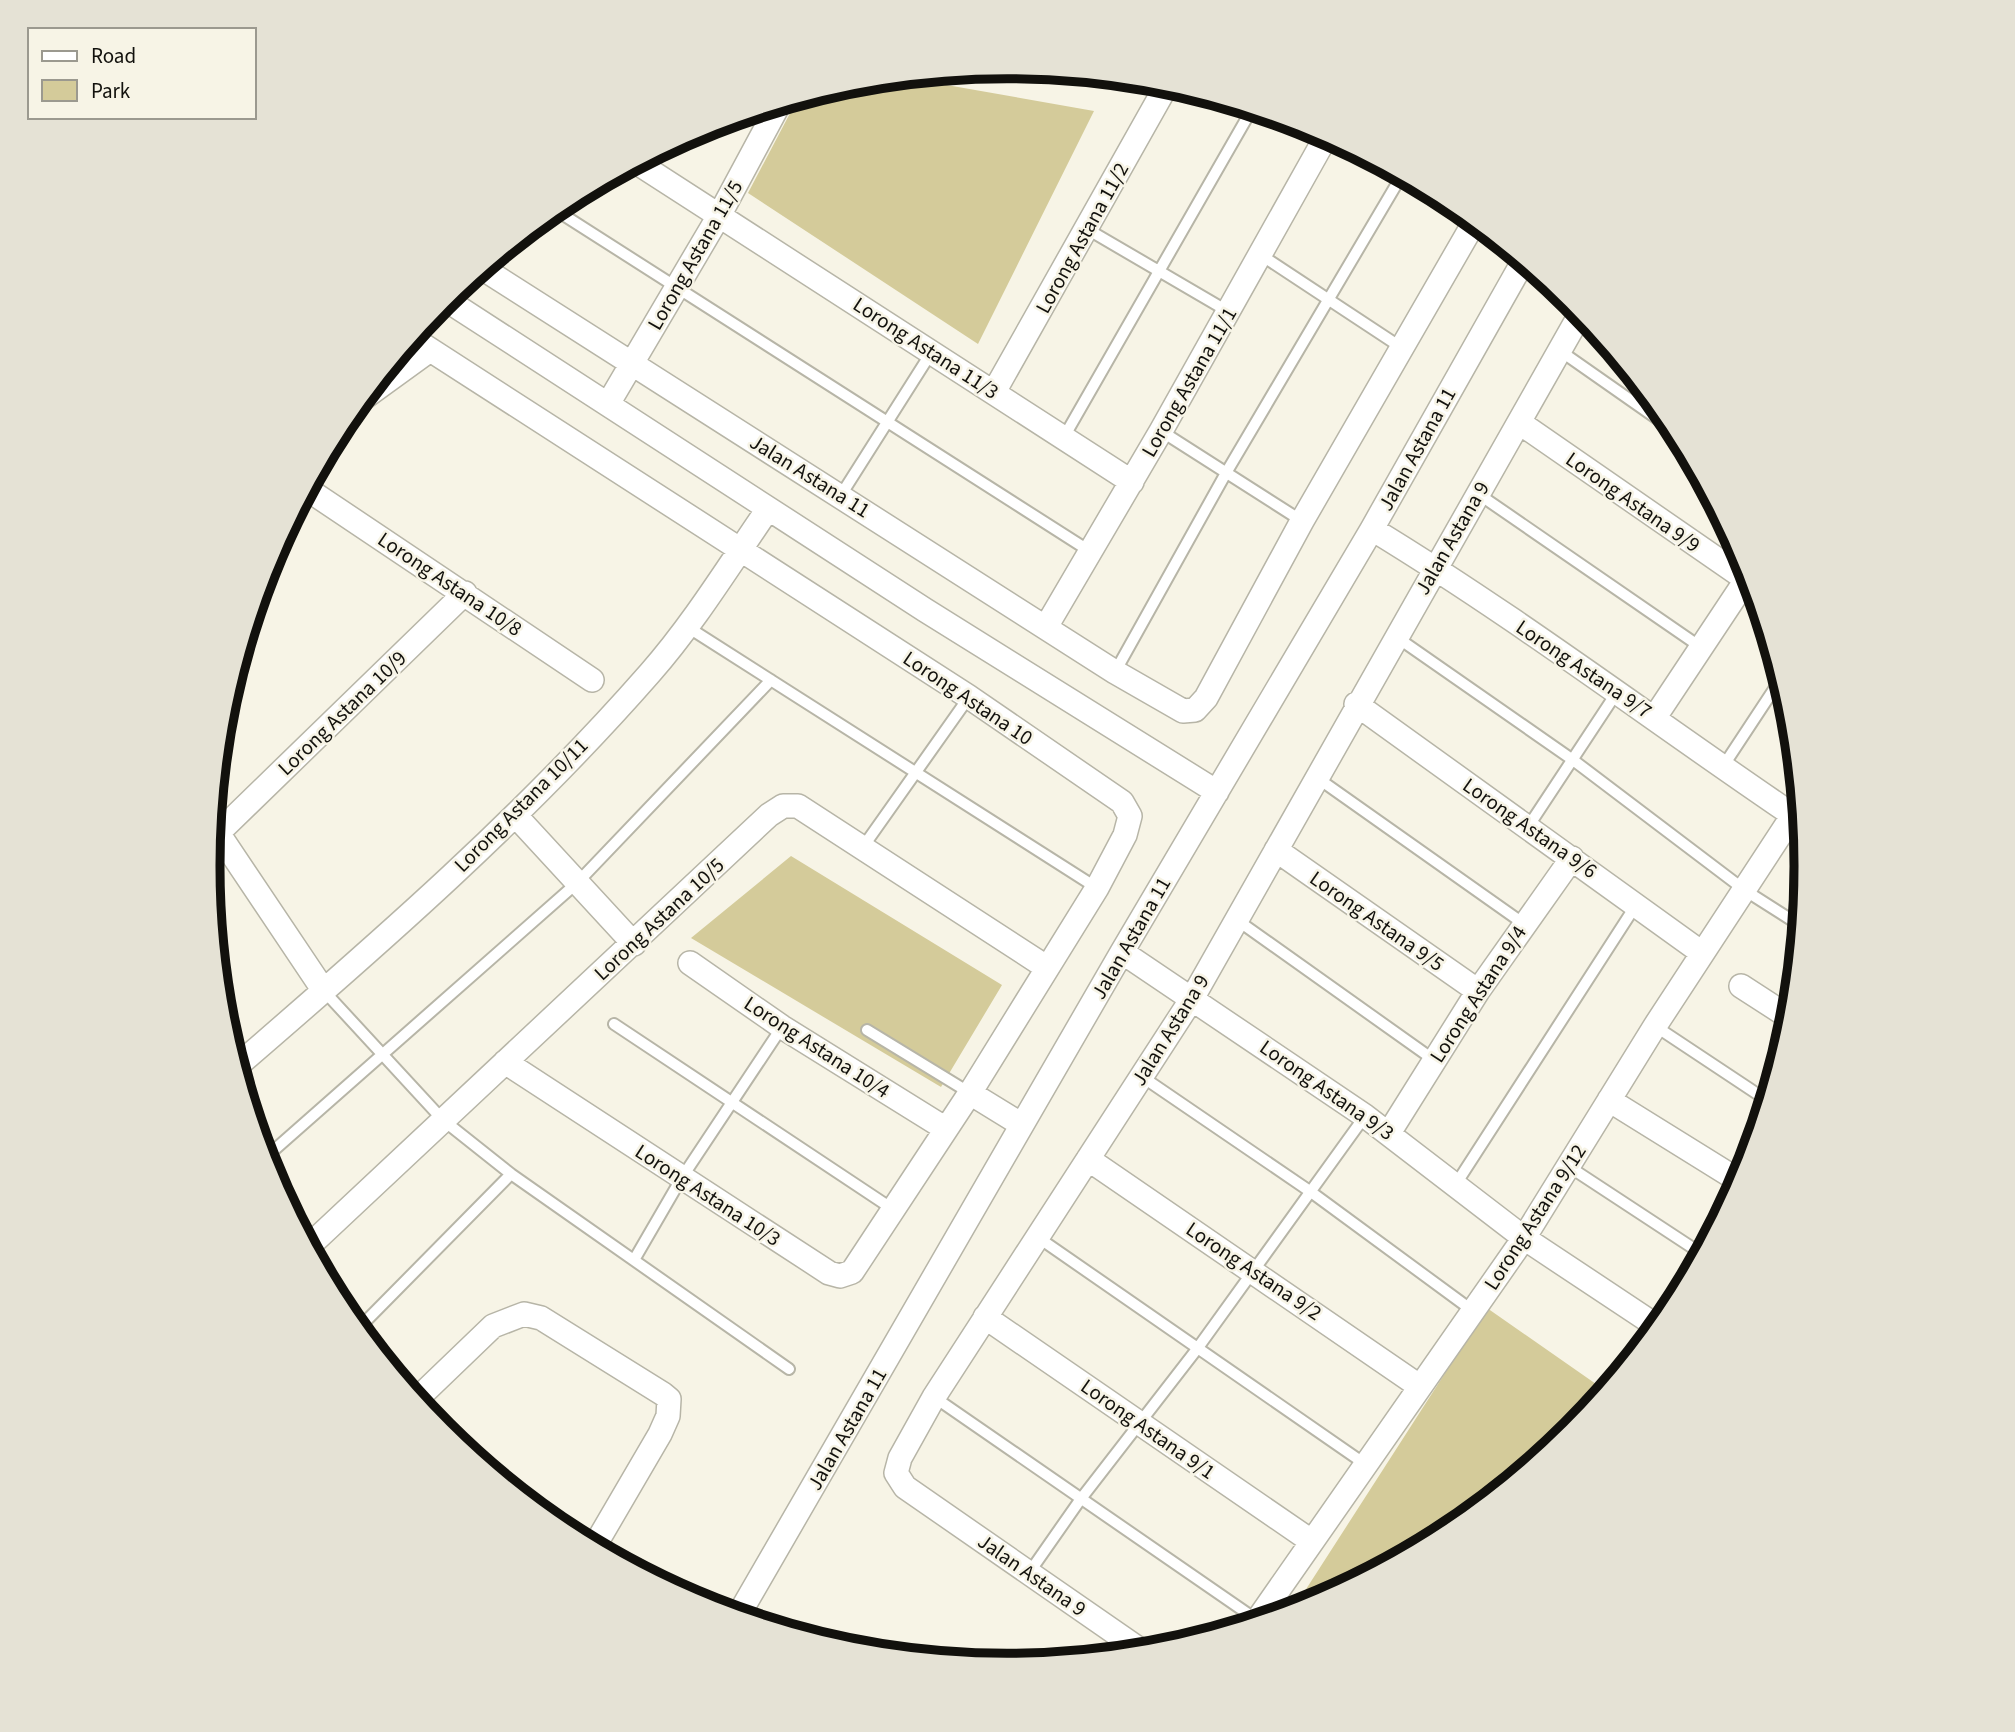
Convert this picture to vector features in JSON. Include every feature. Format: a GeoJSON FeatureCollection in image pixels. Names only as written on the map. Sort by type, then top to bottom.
{"type":"FeatureCollection","features":[{"type":"Feature","properties":{"kind":"street","name":"Lorong Astana 11/2"},"geometry":{"type":"LineString","coordinates":[[994,391],[1162,94]]}},
{"type":"Feature","properties":{"kind":"street","name":"Lorong Astana 11/5"},"geometry":{"type":"LineString","coordinates":[[608,404],[720,214],[773,115]]}},
{"type":"Feature","properties":{"kind":"street","name":"Lorong Astana 11/1"},"geometry":{"type":"LineString","coordinates":[[1046,627],[1132,482],[1322,145]]}},
{"type":"Feature","properties":{"kind":"street","name":"Lorong Astana 11/3"},"geometry":{"type":"LineString","coordinates":[[648,166],[1132,482]]}},
{"type":"Feature","properties":{"kind":"street","name":"Jalan Astana 11"},"geometry":{"type":"LineString","coordinates":[[489,273],[1115,672],[1172,707],[1195,710],[1206,698],[1302,521],[1470,229]]}},
{"type":"Feature","properties":{"kind":"street","name":"Jalan Astana 11"},"geometry":{"type":"LineString","coordinates":[[743,1607],[1122,952],[1372,529],[1520,268]]}},
{"type":"Feature","properties":{"kind":"street"},"geometry":{"type":"LineString","coordinates":[[455,305],[768,509],[1217,792]]}},
{"type":"Feature","properties":{"kind":"street","name":"Jalan Astana 9"},"geometry":{"type":"LineString","coordinates":[[1131,1643],[905,1488],[896,1473],[900,1458],[934,1396],[1193,997],[1434,567],[1520,424],[1576,322]]}},
{"type":"Feature","properties":{"kind":"street","name":"Lorong Astana 10"},"geometry":{"type":"LineString","coordinates":[[421,344],[969,697],[1122,802],[1130,816],[1125,835],[1097,888],[895,1211]]}},
{"type":"Feature","properties":{"kind":"street","name":"Lorong Astana 9/9"},"geometry":{"type":"LineString","coordinates":[[1520,424],[1736,569]]}},
{"type":"Feature","properties":{"kind":"street","name":"Lorong Astana 10/8"},"geometry":{"type":"LineString","coordinates":[[314,494],[592,680]]}},
{"type":"Feature","properties":{"kind":"street","name":"Lorong Astana 10/11"},"geometry":{"type":"LineString","coordinates":[[244,1059],[516,816],[652,671],[768,509]]}},
{"type":"Feature","properties":{"kind":"street","name":"Lorong Astana 9/7"},"geometry":{"type":"LineString","coordinates":[[1372,529],[1434,567],[1655,717],[1722,768],[1793,810]]}},
{"type":"Feature","properties":{"kind":"street"},"geometry":{"type":"LineString","coordinates":[[1655,717],[1743,586]]}},
{"type":"Feature","properties":{"kind":"street","name":"Lorong Astana 10/9"},"geometry":{"type":"LineString","coordinates":[[222,823],[465,593]]}},
{"type":"Feature","properties":{"kind":"street","name":"Lorong Astana 9/6"},"geometry":{"type":"LineString","coordinates":[[1356,705],[1702,953]]}},
{"type":"Feature","properties":{"kind":"street","name":"Lorong Astana 10/5"},"geometry":{"type":"LineString","coordinates":[[315,1240],[769,815],[783,806],[798,806],[1046,967]]}},
{"type":"Feature","properties":{"kind":"street"},"geometry":{"type":"LineString","coordinates":[[516,816],[634,944]]}},
{"type":"Feature","properties":{"kind":"street","name":"Lorong Astana 9/12"},"geometry":{"type":"LineString","coordinates":[[1265,1610],[1524,1238],[1702,953],[1793,822]]}},
{"type":"Feature","properties":{"kind":"street"},"geometry":{"type":"LineString","coordinates":[[221,838],[324,990]]}},
{"type":"Feature","properties":{"kind":"street","name":"Lorong Astana 9/5"},"geometry":{"type":"LineString","coordinates":[[1276,850],[1478,991]]}},
{"type":"Feature","properties":{"kind":"street","name":"Lorong Astana 9/4"},"geometry":{"type":"LineString","coordinates":[[1389,1133],[1478,991],[1572,858]]}},
{"type":"Feature","properties":{"kind":"street","name":"Lorong Astana 9/3"},"geometry":{"type":"LineString","coordinates":[[1122,952],[1193,997],[1365,1116],[1524,1238],[1649,1321]]}},
{"type":"Feature","properties":{"kind":"street","name":"Lorong Astana 10/4"},"geometry":{"type":"LineString","coordinates":[[690,963],[782,1027],[946,1129]]}},
{"type":"Feature","properties":{"kind":"street"},"geometry":{"type":"LineString","coordinates":[[1741,986],[1781,1012]]}},
{"type":"Feature","properties":{"kind":"street","name":"Lorong Astana 10/3"},"geometry":{"type":"LineString","coordinates":[[505,1062],[829,1273],[840,1276],[852,1272],[895,1211]]}},
{"type":"Feature","properties":{"kind":"street"},"geometry":{"type":"LineString","coordinates":[[970,1093],[1022,1125]]}},
{"type":"Feature","properties":{"kind":"street"},"geometry":{"type":"LineString","coordinates":[[1609,1100],[1731,1176]]}},
{"type":"Feature","properties":{"kind":"street","name":"Lorong Astana 9/2"},"geometry":{"type":"LineString","coordinates":[[1088,1159],[1254,1270],[1419,1386]]}},
{"type":"Feature","properties":{"kind":"street"},"geometry":{"type":"LineString","coordinates":[[423,1393],[493,1326],[524,1314],[541,1318],[663,1394],[669,1399],[668,1416],[599,1539]]}},
{"type":"Feature","properties":{"kind":"street","name":"Lorong Astana 9/1"},"geometry":{"type":"LineString","coordinates":[[985,1317],[1311,1541]]}},
{"type":"Feature","properties":{"kind":"lane"},"geometry":{"type":"LineString","coordinates":[[1064,437],[1157,270],[1247,117]]}},
{"type":"Feature","properties":{"kind":"lane"},"geometry":{"type":"LineString","coordinates":[[1115,672],[1226,473],[1398,182]]}},
{"type":"Feature","properties":{"kind":"lane"},"geometry":{"type":"LineString","coordinates":[[564,215],[1091,552]]}},
{"type":"Feature","properties":{"kind":"lane"},"geometry":{"type":"LineString","coordinates":[[1087,229],[1229,312]]}},
{"type":"Feature","properties":{"kind":"lane"},"geometry":{"type":"LineString","coordinates":[[1261,255],[1402,348]]}},
{"type":"Feature","properties":{"kind":"lane"},"geometry":{"type":"LineString","coordinates":[[1559,350],[1652,415]]}},
{"type":"Feature","properties":{"kind":"lane"},"geometry":{"type":"LineString","coordinates":[[841,495],[931,353]]}},
{"type":"Feature","properties":{"kind":"lane"},"geometry":{"type":"LineString","coordinates":[[1161,431],[1302,521]]}},
{"type":"Feature","properties":{"kind":"lane"},"geometry":{"type":"LineString","coordinates":[[1477,493],[1702,648]]}},
{"type":"Feature","properties":{"kind":"lane"},"geometry":{"type":"LineString","coordinates":[[686,626],[1097,888]]}},
{"type":"Feature","properties":{"kind":"lane"},"geometry":{"type":"LineString","coordinates":[[1395,636],[1573,760],[1746,891],[1793,921]]}},
{"type":"Feature","properties":{"kind":"lane"},"geometry":{"type":"LineString","coordinates":[[274,1150],[578,882],[771,680]]}},
{"type":"Feature","properties":{"kind":"lane"},"geometry":{"type":"LineString","coordinates":[[1722,768],[1774,689]]}},
{"type":"Feature","properties":{"kind":"lane"},"geometry":{"type":"LineString","coordinates":[[1528,827],[1617,692]]}},
{"type":"Feature","properties":{"kind":"lane"},"geometry":{"type":"LineString","coordinates":[[863,847],[969,697]]}},
{"type":"Feature","properties":{"kind":"lane"},"geometry":{"type":"LineString","coordinates":[[1316,777],[1524,924]]}},
{"type":"Feature","properties":{"kind":"lane"},"geometry":{"type":"LineString","coordinates":[[1456,1184],[1636,905]]}},
{"type":"Feature","properties":{"kind":"lane"},"geometry":{"type":"LineString","coordinates":[[1237,920],[1434,1060]]}},
{"type":"Feature","properties":{"kind":"lane"},"geometry":{"type":"LineString","coordinates":[[324,990],[443,1120],[511,1174],[789,1369]]}},
{"type":"Feature","properties":{"kind":"lane"},"geometry":{"type":"LineString","coordinates":[[614,1024],[895,1211]]}},
{"type":"Feature","properties":{"kind":"lane"},"geometry":{"type":"LineString","coordinates":[[1655,1026],[1760,1096]]}},
{"type":"Feature","properties":{"kind":"lane"},"geometry":{"type":"LineString","coordinates":[[634,1260],[681,1179],[782,1027]]}},
{"type":"Feature","properties":{"kind":"lane"},"geometry":{"type":"LineString","coordinates":[[867,1030],[970,1093]]}},
{"type":"Feature","properties":{"kind":"lane"},"geometry":{"type":"LineString","coordinates":[[1142,1076],[1311,1192],[1474,1311]]}},
{"type":"Feature","properties":{"kind":"lane"},"geometry":{"type":"LineString","coordinates":[[1029,1573],[1080,1500],[1197,1349],[1365,1116]]}},
{"type":"Feature","properties":{"kind":"lane"},"geometry":{"type":"LineString","coordinates":[[1567,1166],[1695,1249]]}},
{"type":"Feature","properties":{"kind":"lane"},"geometry":{"type":"LineString","coordinates":[[366,1321],[511,1174]]}},
{"type":"Feature","properties":{"kind":"lane"},"geometry":{"type":"LineString","coordinates":[[1036,1236],[1365,1464]]}},
{"type":"Feature","properties":{"kind":"lane"},"geometry":{"type":"LineString","coordinates":[[934,1396],[1248,1615]]}},
{"type":"Feature","properties":{"kind":"green space"},"geometry":{"type":"Polygon","coordinates":[[[932,82],[1094,111],[978,344],[748,193],[792,110],[854,94],[932,82]]]}},
{"type":"Feature","properties":{"kind":"green space"},"geometry":{"type":"Polygon","coordinates":[[[791,856],[1002,985],[941,1087],[691,938],[791,856]]]}},
{"type":"Feature","properties":{"kind":"green space"},"geometry":{"type":"Polygon","coordinates":[[[1487,1308],[1598,1386],[1527,1458],[1445,1521],[1356,1572],[1302,1596],[1487,1308]]]}}]}
